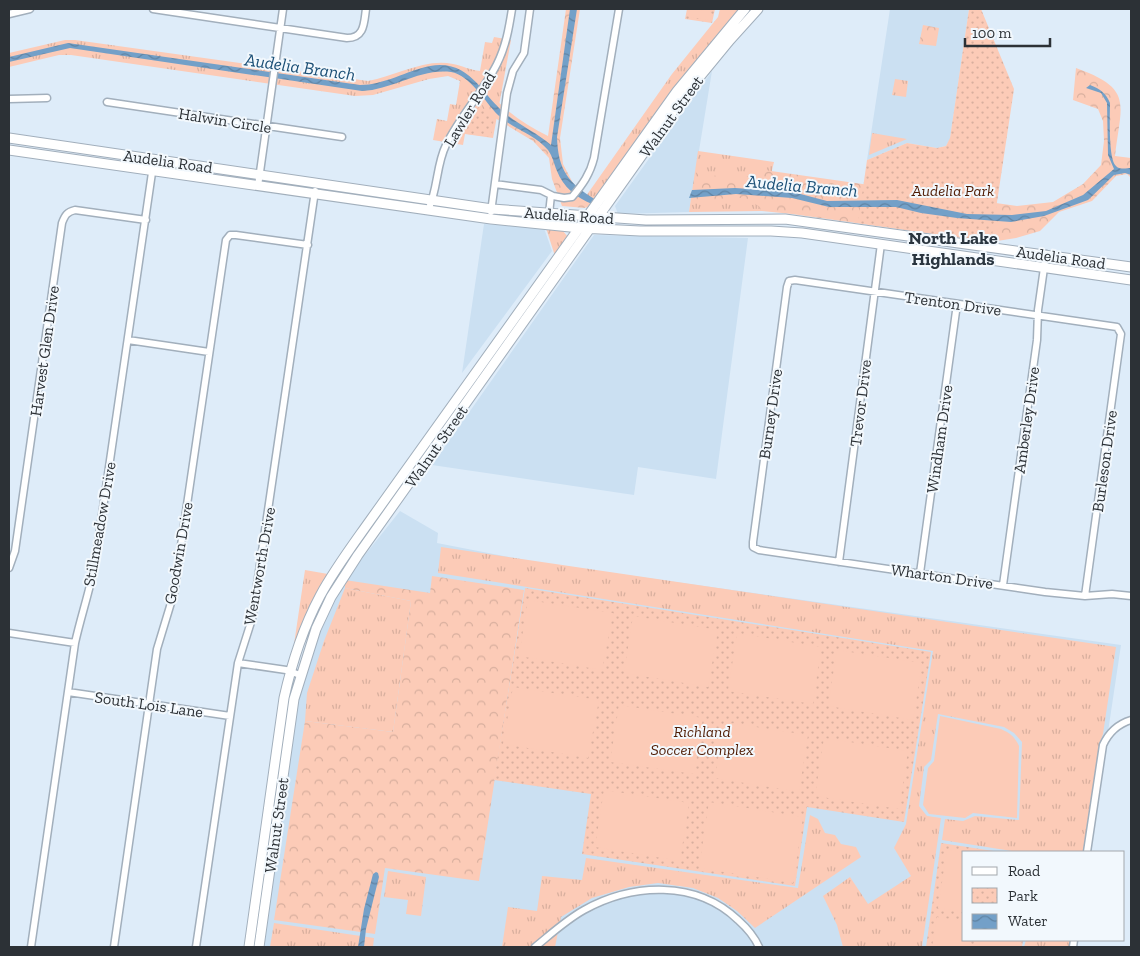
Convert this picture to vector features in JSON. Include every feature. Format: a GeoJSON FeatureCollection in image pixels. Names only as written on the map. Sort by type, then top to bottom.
{"type":"FeatureCollection","features":[{"type":"Feature","properties":{"kind":"main road","name":"Walnut Street"},"geometry":{"type":"LineString","coordinates":[[259,947],[294,699],[311,640],[325,610],[343,577],[477,371],[677,91],[745,9]]}},
{"type":"Feature","properties":{"kind":"main road","name":"Walnut Street"},"geometry":{"type":"LineString","coordinates":[[249,947],[284,698],[290,671],[302,637],[320,596],[369,522],[485,377],[703,72],[758,9]]}},
{"type":"Feature","properties":{"kind":"main road","name":"Audelia Road"},"geometry":{"type":"LineString","coordinates":[[9,138],[432,202],[492,209],[646,220],[785,219],[1131,267]]}},
{"type":"Feature","properties":{"kind":"main road","name":"Audelia Road"},"geometry":{"type":"LineString","coordinates":[[9,150],[491,219],[590,229],[640,231],[743,230],[802,233],[1131,280]]}},
{"type":"Feature","properties":{"kind":"main road"},"geometry":{"type":"LineString","coordinates":[[743,230],[744,219]]}},
{"type":"Feature","properties":{"kind":"main road"},"geometry":{"type":"LineString","coordinates":[[880,244],[882,232]]}},
{"type":"Feature","properties":{"kind":"main road"},"geometry":{"type":"LineString","coordinates":[[994,247],[998,261]]}},
{"type":"Feature","properties":{"kind":"main road"},"geometry":{"type":"LineString","coordinates":[[998,261],[1004,248]]}},
{"type":"Feature","properties":{"kind":"main road"},"geometry":{"type":"LineString","coordinates":[[477,371],[485,377]]}},
{"type":"Feature","properties":{"kind":"main road"},"geometry":{"type":"LineString","coordinates":[[358,555],[355,551],[366,534],[369,522]]}},
{"type":"Feature","properties":{"kind":"street"},"geometry":{"type":"LineString","coordinates":[[9,14],[30,9]]}},
{"type":"Feature","properties":{"kind":"street"},"geometry":{"type":"LineString","coordinates":[[153,9],[200,12],[280,28],[347,38],[357,36],[361,32],[364,26],[366,9]]}},
{"type":"Feature","properties":{"kind":"street"},"geometry":{"type":"LineString","coordinates":[[258,186],[283,9]]}},
{"type":"Feature","properties":{"kind":"street","name":"Lawler Road"},"geometry":{"type":"LineString","coordinates":[[428,210],[432,202],[446,146],[497,64],[504,47],[512,9]]}},
{"type":"Feature","properties":{"kind":"street"},"geometry":{"type":"LineString","coordinates":[[491,219],[506,106],[513,71],[524,53],[530,9]]}},
{"type":"Feature","properties":{"kind":"street"},"geometry":{"type":"LineString","coordinates":[[495,183],[541,190],[564,198],[572,197],[590,174],[619,9]]}},
{"type":"Feature","properties":{"kind":"street"},"geometry":{"type":"LineString","coordinates":[[9,99],[47,98]]}},
{"type":"Feature","properties":{"kind":"street","name":"Halwin Circle"},"geometry":{"type":"LineString","coordinates":[[107,102],[342,137]]}},
{"type":"Feature","properties":{"kind":"street","name":"Stillmeadow Drive"},"geometry":{"type":"LineString","coordinates":[[31,947],[75,642],[94,572],[154,159]]}},
{"type":"Feature","properties":{"kind":"street","name":"Wentworth Drive"},"geometry":{"type":"LineString","coordinates":[[196,947],[238,662],[252,619],[316,184]]}},
{"type":"Feature","properties":{"kind":"street"},"geometry":{"type":"LineString","coordinates":[[549,214],[551,195]]}},
{"type":"Feature","properties":{"kind":"street","name":"Harvest Glen Drive"},"geometry":{"type":"LineString","coordinates":[[9,568],[14,551],[64,217],[68,212],[75,210],[146,220]]}},
{"type":"Feature","properties":{"kind":"street","name":"Goodwin Drive"},"geometry":{"type":"LineString","coordinates":[[114,947],[157,649],[174,593],[226,240],[230,235],[236,234],[308,245]]}},
{"type":"Feature","properties":{"kind":"street","name":"Trevor Drive"},"geometry":{"type":"LineString","coordinates":[[839,562],[880,244]]}},
{"type":"Feature","properties":{"kind":"street","name":"Amberley Drive"},"geometry":{"type":"LineString","coordinates":[[1003,586],[1037,340],[1038,316],[1046,254]]}},
{"type":"Feature","properties":{"kind":"street","name":"Trenton Drive"},"geometry":{"type":"LineString","coordinates":[[789,281],[795,280],[874,291],[1117,327]]}},
{"type":"Feature","properties":{"kind":"street","name":"Burney Drive"},"geometry":{"type":"LineString","coordinates":[[753,547],[789,281]]}},
{"type":"Feature","properties":{"kind":"street","name":"Windham Drive"},"geometry":{"type":"LineString","coordinates":[[920,573],[957,304]]}},
{"type":"Feature","properties":{"kind":"street","name":"Burleson Drive"},"geometry":{"type":"LineString","coordinates":[[1085,596],[1121,334],[1117,327]]}},
{"type":"Feature","properties":{"kind":"street"},"geometry":{"type":"LineString","coordinates":[[128,340],[209,352]]}},
{"type":"Feature","properties":{"kind":"street","name":"Wharton Drive"},"geometry":{"type":"LineString","coordinates":[[753,547],[759,550],[1003,586],[1085,596],[1112,594],[1131,596]]}},
{"type":"Feature","properties":{"kind":"street"},"geometry":{"type":"LineString","coordinates":[[9,633],[75,642]]}},
{"type":"Feature","properties":{"kind":"street"},"geometry":{"type":"LineString","coordinates":[[238,662],[300,674]]}},
{"type":"Feature","properties":{"kind":"street","name":"South Lois Lane"},"geometry":{"type":"LineString","coordinates":[[68,692],[230,716]]}},
{"type":"Feature","properties":{"kind":"street"},"geometry":{"type":"LineString","coordinates":[[1087,851],[1103,745],[1116,727],[1131,720]]}},
{"type":"Feature","properties":{"kind":"street"},"geometry":{"type":"LineString","coordinates":[[535,947],[573,917],[596,904],[641,891],[665,889],[689,893],[720,906],[746,928],[759,947]]}},
{"type":"Feature","properties":{"kind":"shaded area"},"geometry":{"type":"Polygon","coordinates":[[[890,9],[969,9],[950,139],[946,146],[937,148],[907,143],[867,160],[890,9]]]}},
{"type":"Feature","properties":{"kind":"shaded area"},"geometry":{"type":"Polygon","coordinates":[[[712,71],[689,212],[618,214],[615,206],[712,71]]]}},
{"type":"Feature","properties":{"kind":"shaded area"},"geometry":{"type":"Polygon","coordinates":[[[484,224],[544,228],[552,251],[462,373],[484,224]]]}},
{"type":"Feature","properties":{"kind":"shaded area"},"geometry":{"type":"Polygon","coordinates":[[[594,235],[748,238],[716,479],[638,467],[634,495],[432,465],[594,235]]]}},
{"type":"Feature","properties":{"kind":"shaded area"},"geometry":{"type":"Polygon","coordinates":[[[400,511],[438,533],[437,543],[534,562],[1121,645],[1090,851],[962,851],[962,941],[1077,941],[1076,947],[262,947],[297,707],[309,660],[327,614],[345,580],[400,511]]]}},
{"type":"Feature","properties":{"kind":"green space"},"geometry":{"type":"Polygon","coordinates":[[[566,9],[580,9],[560,138],[563,164],[575,187],[592,199],[585,208],[562,206],[552,179],[549,158],[533,141],[490,115],[480,102],[488,91],[515,116],[548,136],[566,9]]]}},
{"type":"Feature","properties":{"kind":"green space"},"geometry":{"type":"Polygon","coordinates":[[[687,9],[715,9],[712,23],[685,19],[687,9]]]}},
{"type":"Feature","properties":{"kind":"green space"},"geometry":{"type":"Polygon","coordinates":[[[690,9],[711,11],[710,20],[689,17],[690,9]]]}},
{"type":"Feature","properties":{"kind":"green space"},"geometry":{"type":"Polygon","coordinates":[[[720,9],[741,9],[589,208],[579,206],[672,74],[718,17],[720,9]]]}},
{"type":"Feature","properties":{"kind":"green space","name":"Audelia Park"},"geometry":{"type":"Polygon","coordinates":[[[969,9],[981,9],[1014,89],[991,242],[858,223],[867,160],[907,143],[937,148],[946,146],[950,138],[969,9]]]}},
{"type":"Feature","properties":{"kind":"green space"},"geometry":{"type":"Polygon","coordinates":[[[923,25],[939,28],[936,46],[919,44],[923,25]]]}},
{"type":"Feature","properties":{"kind":"green space"},"geometry":{"type":"Polygon","coordinates":[[[494,37],[511,40],[493,138],[465,134],[463,145],[433,140],[437,119],[447,121],[450,104],[456,105],[460,81],[448,76],[429,79],[373,95],[355,96],[71,55],[59,55],[9,67],[9,53],[65,40],[75,40],[368,81],[432,63],[453,64],[480,71],[485,42],[492,43],[494,37]]]}},
{"type":"Feature","properties":{"kind":"green space"},"geometry":{"type":"Polygon","coordinates":[[[1076,68],[1107,83],[1120,100],[1120,123],[1115,156],[1131,158],[1131,178],[1127,174],[1116,176],[1092,201],[1059,212],[1040,231],[1016,238],[991,242],[762,211],[752,200],[735,197],[691,203],[696,172],[737,180],[764,170],[1017,206],[1053,202],[1083,184],[1101,165],[1104,141],[1103,121],[1098,109],[1073,100],[1076,68]]]}},
{"type":"Feature","properties":{"kind":"green space"},"geometry":{"type":"Polygon","coordinates":[[[895,79],[908,81],[906,97],[892,95],[895,79]]]}},
{"type":"Feature","properties":{"kind":"green space"},"geometry":{"type":"Polygon","coordinates":[[[480,105],[494,119],[491,137],[460,133],[480,105]]]}},
{"type":"Feature","properties":{"kind":"green space"},"geometry":{"type":"Polygon","coordinates":[[[872,133],[907,139],[869,155],[872,133]]]}},
{"type":"Feature","properties":{"kind":"green space"},"geometry":{"type":"Polygon","coordinates":[[[698,151],[774,162],[762,211],[689,212],[698,151]]]}},
{"type":"Feature","properties":{"kind":"green space"},"geometry":{"type":"Polygon","coordinates":[[[546,228],[563,231],[568,237],[555,256],[546,228]]]}},
{"type":"Feature","properties":{"kind":"green space"},"geometry":{"type":"Polygon","coordinates":[[[441,547],[1116,647],[1083,851],[1012,851],[942,840],[945,819],[963,821],[975,816],[1019,820],[1022,742],[1014,733],[1004,727],[938,714],[931,760],[924,767],[919,806],[927,816],[941,818],[922,947],[843,947],[837,925],[823,896],[850,877],[868,904],[911,876],[894,848],[906,824],[933,651],[438,573],[441,547]]]}},
{"type":"Feature","properties":{"kind":"green space"},"geometry":{"type":"Polygon","coordinates":[[[305,570],[328,574],[304,621],[293,651],[305,570]]]}},
{"type":"Feature","properties":{"kind":"green space"},"geometry":{"type":"Polygon","coordinates":[[[432,576],[524,590],[479,881],[385,868],[375,934],[274,920],[305,721],[393,732],[411,601],[345,588],[345,580],[430,593],[432,576]]]}},
{"type":"Feature","properties":{"kind":"green space"},"geometry":{"type":"Polygon","coordinates":[[[345,588],[411,601],[393,732],[305,721],[307,693],[324,641],[345,588]]]}},
{"type":"Feature","properties":{"kind":"green space","name":"Richland Soccer Complex"},"geometry":{"type":"Polygon","coordinates":[[[525,588],[931,652],[904,822],[807,807],[795,886],[582,854],[591,794],[494,780],[525,588]]]}},
{"type":"Feature","properties":{"kind":"green space"},"geometry":{"type":"Polygon","coordinates":[[[528,600],[613,613],[602,670],[519,656],[528,600]]]}},
{"type":"Feature","properties":{"kind":"green space"},"geometry":{"type":"Polygon","coordinates":[[[633,616],[718,630],[708,687],[624,673],[633,616]]]}},
{"type":"Feature","properties":{"kind":"green space"},"geometry":{"type":"Polygon","coordinates":[[[737,633],[821,647],[813,704],[728,691],[737,633]]]}},
{"type":"Feature","properties":{"kind":"green space"},"geometry":{"type":"Polygon","coordinates":[[[837,650],[922,663],[913,720],[828,706],[837,650]]]}},
{"type":"Feature","properties":{"kind":"green space"},"geometry":{"type":"Polygon","coordinates":[[[513,687],[599,700],[588,758],[503,744],[513,687]]]}},
{"type":"Feature","properties":{"kind":"green space"},"geometry":{"type":"Polygon","coordinates":[[[619,705],[703,718],[694,774],[610,762],[619,705]]]}},
{"type":"Feature","properties":{"kind":"green space"},"geometry":{"type":"Polygon","coordinates":[[[940,716],[1001,729],[1016,740],[1019,746],[1017,818],[973,813],[965,818],[929,814],[923,805],[928,768],[934,761],[940,716]]]}},
{"type":"Feature","properties":{"kind":"green space"},"geometry":{"type":"Polygon","coordinates":[[[724,722],[808,735],[799,792],[715,778],[724,722]]]}},
{"type":"Feature","properties":{"kind":"green space"},"geometry":{"type":"Polygon","coordinates":[[[824,738],[908,751],[899,809],[815,796],[824,738]]]}},
{"type":"Feature","properties":{"kind":"green space"},"geometry":{"type":"Polygon","coordinates":[[[604,790],[689,803],[680,861],[595,847],[604,790]]]}},
{"type":"Feature","properties":{"kind":"green space"},"geometry":{"type":"Polygon","coordinates":[[[709,802],[803,817],[793,883],[699,868],[709,802]]]}},
{"type":"Feature","properties":{"kind":"green space"},"geometry":{"type":"Polygon","coordinates":[[[810,815],[818,819],[825,833],[835,835],[841,844],[856,847],[861,857],[755,928],[737,911],[718,898],[693,888],[658,883],[629,887],[592,898],[561,917],[555,947],[502,947],[508,907],[537,911],[542,876],[582,880],[586,858],[798,888],[810,815]]]}},
{"type":"Feature","properties":{"kind":"green space"},"geometry":{"type":"Polygon","coordinates":[[[941,843],[993,851],[962,851],[962,941],[1023,941],[1022,947],[926,947],[941,843]]]}},
{"type":"Feature","properties":{"kind":"green space"},"geometry":{"type":"Polygon","coordinates":[[[947,850],[962,852],[962,912],[938,908],[947,850]]]}},
{"type":"Feature","properties":{"kind":"green space"},"geometry":{"type":"Polygon","coordinates":[[[388,871],[426,877],[421,916],[406,914],[408,900],[384,897],[388,871]]]}},
{"type":"Feature","properties":{"kind":"green space"},"geometry":{"type":"Polygon","coordinates":[[[937,917],[962,921],[962,941],[970,941],[969,947],[932,947],[937,917]]]}},
{"type":"Feature","properties":{"kind":"green space"},"geometry":{"type":"Polygon","coordinates":[[[274,923],[374,938],[373,947],[270,947],[274,923]]]}},
{"type":"Feature","properties":{"kind":"green space"},"geometry":{"type":"Polygon","coordinates":[[[980,941],[1017,941],[1016,947],[979,947],[980,941]]]}},
{"type":"Feature","properties":{"kind":"green space"},"geometry":{"type":"Polygon","coordinates":[[[1026,941],[1070,941],[1069,947],[1024,947],[1026,941]]]}},
{"type":"Feature","properties":{"kind":"water"},"geometry":{"type":"Polygon","coordinates":[[[570,9],[577,9],[557,137],[558,148],[562,167],[566,175],[578,188],[596,200],[592,204],[581,199],[567,187],[560,177],[550,153],[543,144],[504,120],[493,110],[471,83],[458,74],[451,72],[428,73],[373,90],[362,91],[70,48],[9,62],[9,57],[68,43],[360,85],[378,83],[421,68],[444,65],[466,73],[507,115],[551,145],[570,9]]]}},
{"type":"Feature","properties":{"kind":"water"},"geometry":{"type":"Polygon","coordinates":[[[1090,85],[1102,92],[1110,103],[1110,136],[1113,162],[1119,168],[1131,168],[1131,175],[1125,173],[1114,175],[1088,200],[1044,216],[1011,222],[957,218],[896,207],[829,207],[792,198],[736,194],[689,198],[692,190],[735,188],[793,192],[827,201],[897,200],[967,214],[1012,215],[1046,211],[1083,195],[1114,169],[1108,155],[1107,103],[1101,93],[1086,88],[1090,85]]]}},
{"type":"Feature","properties":{"kind":"water"},"geometry":{"type":"Polygon","coordinates":[[[376,872],[379,877],[366,929],[364,947],[358,947],[364,909],[373,874],[376,872]]]}},
{"type":"Feature","properties":{"kind":"district","name":"North Lake Highlands"},"geometry":{"type":"Point","coordinates":[953,248]}},
{"type":"Feature","properties":{"kind":"water label","name":"Audelia Branch"},"geometry":{"type":"Point","coordinates":[300,67]}},
{"type":"Feature","properties":{"kind":"water label","name":"Audelia Branch"},"geometry":{"type":"Point","coordinates":[802,186]}}]}
